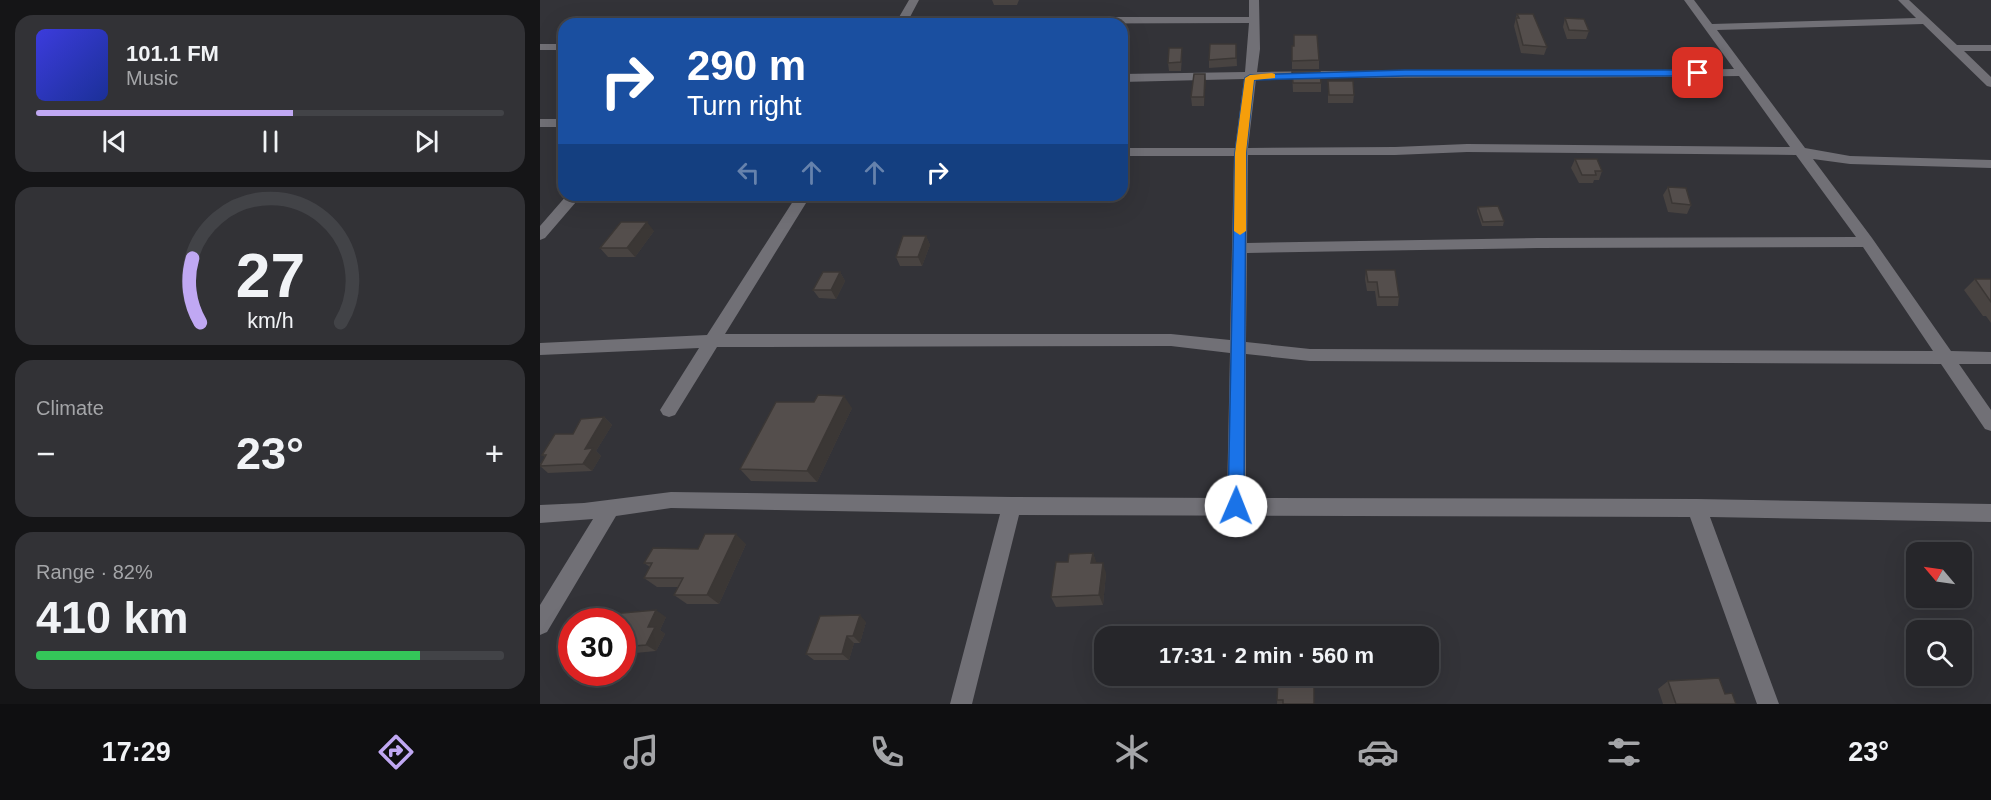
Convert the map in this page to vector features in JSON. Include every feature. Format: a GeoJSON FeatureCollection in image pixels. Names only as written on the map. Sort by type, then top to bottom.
{"type":"FeatureCollection","features":[{"type":"Feature","properties":{"kind":"street"},"geometry":{"type":"LineString","coordinates":[[904,18],[915,0]]}},
{"type":"Feature","properties":{"kind":"street"},"geometry":{"type":"LineString","coordinates":[[1236,506],[1240,346],[1240,153],[1254,49],[1254,0]]}},
{"type":"Feature","properties":{"kind":"street"},"geometry":{"type":"LineString","coordinates":[[1689,0],[1867,242],[1991,424]]}},
{"type":"Feature","properties":{"kind":"street"},"geometry":{"type":"LineString","coordinates":[[1902,0],[1991,82]]}},
{"type":"Feature","properties":{"kind":"street"},"geometry":{"type":"LineString","coordinates":[[1128,21],[1254,20]]}},
{"type":"Feature","properties":{"kind":"street"},"geometry":{"type":"LineString","coordinates":[[1710,27],[1925,21]]}},
{"type":"Feature","properties":{"kind":"street"},"geometry":{"type":"LineString","coordinates":[[540,47],[558,47]]}},
{"type":"Feature","properties":{"kind":"street"},"geometry":{"type":"LineString","coordinates":[[1954,48],[1991,48]]}},
{"type":"Feature","properties":{"kind":"street"},"geometry":{"type":"LineString","coordinates":[[1128,78],[1250,78],[1405,73],[1610,75],[1742,72]]}},
{"type":"Feature","properties":{"kind":"street"},"geometry":{"type":"LineString","coordinates":[[540,123],[558,123]]}},
{"type":"Feature","properties":{"kind":"street"},"geometry":{"type":"LineString","coordinates":[[1128,152],[1395,152],[1467,148],[1800,151],[1841,159],[1991,164]]}},
{"type":"Feature","properties":{"kind":"street"},"geometry":{"type":"LineString","coordinates":[[540,235],[570,201]]}},
{"type":"Feature","properties":{"kind":"street"},"geometry":{"type":"LineString","coordinates":[[669,410],[800,201]]}},
{"type":"Feature","properties":{"kind":"street"},"geometry":{"type":"LineString","coordinates":[[1240,248],[1538,243],[1867,242]]}},
{"type":"Feature","properties":{"kind":"street"},"geometry":{"type":"LineString","coordinates":[[540,349],[760,339],[1120,338],[1240,346],[1310,355],[1991,358]]}},
{"type":"Feature","properties":{"kind":"street"},"geometry":{"type":"LineString","coordinates":[[540,514],[584,512],[670,500],[1012,506],[1697,508],[1991,513]]}},
{"type":"Feature","properties":{"kind":"street"},"geometry":{"type":"LineString","coordinates":[[961,704],[1012,506]]}},
{"type":"Feature","properties":{"kind":"street"},"geometry":{"type":"LineString","coordinates":[[540,625],[611,507]]}},
{"type":"Feature","properties":{"kind":"street"},"geometry":{"type":"LineString","coordinates":[[1697,508],[1768,704]]}},
{"type":"Feature","properties":{"kind":"building"},"geometry":{"type":"Polygon","coordinates":[[[1517,14],[1533,14],[1547,47],[1523,45],[1517,14]]]}},
{"type":"Feature","properties":{"kind":"building"},"geometry":{"type":"Polygon","coordinates":[[[1565,18],[1584,19],[1589,31],[1569,30],[1565,18]]]}},
{"type":"Feature","properties":{"kind":"building"},"geometry":{"type":"Polygon","coordinates":[[[1294,35],[1317,35],[1319,60],[1292,61],[1294,35]]]}},
{"type":"Feature","properties":{"kind":"building"},"geometry":{"type":"Polygon","coordinates":[[[1210,44],[1236,44],[1236,58],[1209,60],[1210,44]]]}},
{"type":"Feature","properties":{"kind":"building"},"geometry":{"type":"Polygon","coordinates":[[[1169,48],[1182,48],[1181,62],[1168,63],[1169,48]]]}},
{"type":"Feature","properties":{"kind":"building"},"geometry":{"type":"Polygon","coordinates":[[[1292,72],[1320,72],[1321,83],[1293,83],[1292,72]]]}},
{"type":"Feature","properties":{"kind":"building"},"geometry":{"type":"Polygon","coordinates":[[[1194,74],[1205,74],[1204,97],[1191,97],[1194,74]]]}},
{"type":"Feature","properties":{"kind":"building"},"geometry":{"type":"Polygon","coordinates":[[[1328,81],[1353,81],[1354,95],[1329,95],[1328,81]]]}},
{"type":"Feature","properties":{"kind":"building"},"geometry":{"type":"Polygon","coordinates":[[[1575,159],[1597,159],[1602,171],[1595,171],[1596,175],[1582,175],[1575,159]]]}},
{"type":"Feature","properties":{"kind":"building"},"geometry":{"type":"Polygon","coordinates":[[[1668,187],[1686,188],[1691,205],[1672,203],[1668,187]]]}},
{"type":"Feature","properties":{"kind":"building"},"geometry":{"type":"Polygon","coordinates":[[[1498,206],[1504,221],[1483,222],[1478,207],[1498,206]]]}},
{"type":"Feature","properties":{"kind":"building"},"geometry":{"type":"Polygon","coordinates":[[[621,222],[647,222],[627,248],[600,248],[621,222]]]}},
{"type":"Feature","properties":{"kind":"building"},"geometry":{"type":"Polygon","coordinates":[[[903,236],[926,236],[918,257],[896,257],[903,236]]]}},
{"type":"Feature","properties":{"kind":"building"},"geometry":{"type":"Polygon","coordinates":[[[1366,270],[1395,270],[1399,297],[1379,297],[1377,282],[1368,282],[1366,270]]]}},
{"type":"Feature","properties":{"kind":"building"},"geometry":{"type":"Polygon","coordinates":[[[823,272],[840,272],[831,290],[813,290],[823,272]]]}},
{"type":"Feature","properties":{"kind":"building"},"geometry":{"type":"Polygon","coordinates":[[[1975,279],[1991,279],[1991,302],[1975,279]]]}},
{"type":"Feature","properties":{"kind":"building"},"geometry":{"type":"Polygon","coordinates":[[[818,395],[844,396],[807,471],[740,469],[776,402],[814,402],[818,395]]]}},
{"type":"Feature","properties":{"kind":"building"},"geometry":{"type":"Polygon","coordinates":[[[604,417],[585,449],[593,448],[583,464],[540,466],[546,455],[542,455],[555,434],[573,434],[581,419],[604,417]]]}},
{"type":"Feature","properties":{"kind":"building"},"geometry":{"type":"Polygon","coordinates":[[[705,534],[736,534],[707,595],[674,595],[683,578],[644,578],[652,563],[644,563],[653,548],[698,549],[705,534]]]}},
{"type":"Feature","properties":{"kind":"building"},"geometry":{"type":"Polygon","coordinates":[[[1093,553],[1091,563],[1103,563],[1099,595],[1051,597],[1056,562],[1068,562],[1069,554],[1093,553]]]}},
{"type":"Feature","properties":{"kind":"building"},"geometry":{"type":"Polygon","coordinates":[[[656,610],[648,627],[655,627],[646,645],[636,646],[636,612],[656,610]]]}},
{"type":"Feature","properties":{"kind":"building"},"geometry":{"type":"Polygon","coordinates":[[[860,615],[853,636],[847,636],[842,654],[806,654],[820,616],[860,615]]]}},
{"type":"Feature","properties":{"kind":"building"},"geometry":{"type":"Polygon","coordinates":[[[1719,678],[1725,694],[1732,693],[1736,704],[1676,704],[1668,681],[1719,678]]]}},
{"type":"Feature","properties":{"kind":"building"},"geometry":{"type":"Polygon","coordinates":[[[1278,686],[1314,686],[1314,704],[1283,704],[1283,700],[1277,700],[1278,686]]]}},
{"type":"Feature","properties":{"kind":"slow traffic"},"geometry":{"type":"LineString","coordinates":[[1240,231],[1240,153],[1250,78],[1272,76]]}},
{"type":"Feature","properties":{"kind":"route"},"geometry":{"type":"LineString","coordinates":[[1236,506],[1240,346],[1240,153],[1250,78],[1305,74],[1698,73]]}}]}
